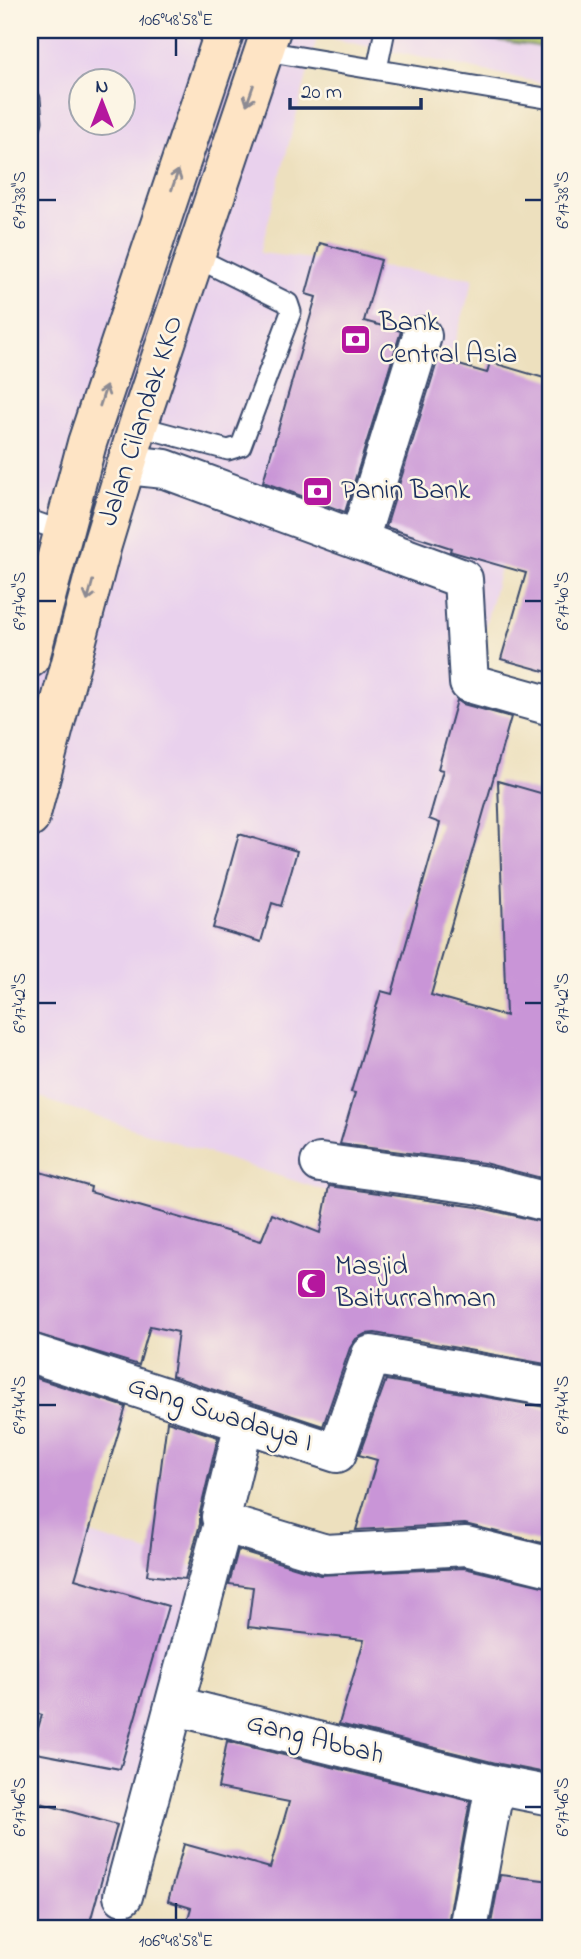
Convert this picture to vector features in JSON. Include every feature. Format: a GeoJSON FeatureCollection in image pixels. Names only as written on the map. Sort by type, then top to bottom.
{"type":"FeatureCollection","features":[{"type":"Feature","properties":{"kind":"street","name":"Jalan Cilandak KKO"},"geometry":{"type":"LineString","coordinates":[[30,658],[47,526],[87,443],[225,30]]}},
{"type":"Feature","properties":{"kind":"street","name":"Jalan Cilandak KKO"},"geometry":{"type":"LineString","coordinates":[[33,795],[138,426],[268,40]]}},
{"type":"Feature","properties":{"kind":"street"},"geometry":{"type":"LineString","coordinates":[[134,304],[173,321]]}},
{"type":"Feature","properties":{"kind":"street"},"geometry":{"type":"LineString","coordinates":[[359,540],[422,336]]}},
{"type":"Feature","properties":{"kind":"street"},"geometry":{"type":"LineString","coordinates":[[87,443],[127,465],[165,469],[463,579],[469,684],[551,706]]}},
{"type":"Feature","properties":{"kind":"street"},"geometry":{"type":"LineString","coordinates":[[47,526],[103,545]]}},
{"type":"Feature","properties":{"kind":"street"},"geometry":{"type":"LineString","coordinates":[[320,1163],[481,1185],[551,1203]]}},
{"type":"Feature","properties":{"kind":"street","name":"Gang Swadaya I"},"geometry":{"type":"LineString","coordinates":[[30,1353],[337,1453],[371,1355],[551,1387]]}},
{"type":"Feature","properties":{"kind":"street"},"geometry":{"type":"LineString","coordinates":[[123,1896],[223,1523],[221,1517],[244,1423]]}},
{"type":"Feature","properties":{"kind":"street"},"geometry":{"type":"LineString","coordinates":[[223,1523],[326,1553],[466,1546],[551,1567]]}},
{"type":"Feature","properties":{"kind":"street","name":"Gang Abbah"},"geometry":{"type":"LineString","coordinates":[[176,1706],[495,1785],[551,1796]]}},
{"type":"Feature","properties":{"kind":"street"},"geometry":{"type":"LineString","coordinates":[[468,1929],[495,1785]]}},
{"type":"Feature","properties":{"kind":"lane"},"geometry":{"type":"LineString","coordinates":[[377,69],[385,30]]}},
{"type":"Feature","properties":{"kind":"lane"},"geometry":{"type":"LineString","coordinates":[[268,40],[377,69],[551,99]]}},
{"type":"Feature","properties":{"kind":"lane"},"geometry":{"type":"LineString","coordinates":[[30,99],[30,127]]}},
{"type":"Feature","properties":{"kind":"lane"},"geometry":{"type":"LineString","coordinates":[[138,426],[228,450],[241,446],[291,312],[288,303],[195,257]]}},
{"type":"Feature","properties":{"kind":"shaded area"},"geometry":{"type":"Polygon","coordinates":[[[30,30],[319,30],[260,253],[474,278],[398,530],[504,552],[341,1196],[30,1095],[30,30]]]}},
{"type":"Feature","properties":{"kind":"shaded area"},"geometry":{"type":"Polygon","coordinates":[[[336,30],[551,30],[551,85],[333,39],[336,30]]]}},
{"type":"Feature","properties":{"kind":"shaded area"},"geometry":{"type":"Polygon","coordinates":[[[30,1515],[225,1576],[121,1929],[105,1929],[41,1910],[33,1929],[30,1929],[30,1515]]]}},
{"type":"Feature","properties":{"kind":"green space"},"geometry":{"type":"Polygon","coordinates":[[[422,30],[551,30],[551,48],[422,30]]]}},
{"type":"Feature","properties":{"kind":"building"},"geometry":{"type":"Polygon","coordinates":[[[320,243],[381,260],[364,321],[401,331],[345,512],[263,482],[316,297],[306,294],[320,243]]]}},
{"type":"Feature","properties":{"kind":"building"},"geometry":{"type":"Polygon","coordinates":[[[438,359],[487,373],[490,362],[551,380],[551,673],[501,659],[526,573],[453,552],[450,551],[451,548],[386,527],[438,359]]]}},
{"type":"Feature","properties":{"kind":"building"},"geometry":{"type":"Polygon","coordinates":[[[457,700],[511,717],[431,995],[506,1016],[498,781],[551,796],[551,1156],[545,1179],[484,1163],[340,1144],[355,1093],[351,1092],[381,991],[392,994],[440,823],[429,819],[443,770],[438,769],[457,700]]]}},
{"type":"Feature","properties":{"kind":"building"},"geometry":{"type":"Polygon","coordinates":[[[239,834],[297,851],[281,906],[272,903],[261,942],[213,928],[239,834]]]}},
{"type":"Feature","properties":{"kind":"building"},"geometry":{"type":"Polygon","coordinates":[[[30,1169],[91,1187],[90,1192],[261,1241],[272,1214],[320,1233],[329,1186],[477,1207],[551,1224],[551,1365],[375,1333],[365,1334],[356,1339],[350,1348],[323,1426],[172,1376],[178,1332],[150,1326],[139,1365],[30,1332],[30,1169]]]}},
{"type":"Feature","properties":{"kind":"building"},"geometry":{"type":"Polygon","coordinates":[[[30,1376],[126,1407],[75,1579],[168,1606],[120,1769],[31,1752],[42,1715],[30,1711],[30,1376]]]}},
{"type":"Feature","properties":{"kind":"building"},"geometry":{"type":"Polygon","coordinates":[[[386,1380],[551,1408],[551,1545],[465,1524],[356,1530],[377,1460],[359,1455],[386,1380]]]}},
{"type":"Feature","properties":{"kind":"building"},"geometry":{"type":"Polygon","coordinates":[[[167,1421],[218,1437],[200,1512],[200,1524],[185,1579],[147,1575],[167,1421]]]}},
{"type":"Feature","properties":{"kind":"building"},"geometry":{"type":"Polygon","coordinates":[[[238,1550],[320,1575],[464,1568],[551,1588],[551,1774],[339,1724],[364,1640],[248,1627],[253,1587],[229,1584],[238,1550]]]}},
{"type":"Feature","properties":{"kind":"building"},"geometry":{"type":"Polygon","coordinates":[[[227,1741],[470,1801],[447,1929],[185,1929],[191,1908],[168,1901],[184,1844],[270,1868],[289,1802],[218,1788],[227,1741]]]}},
{"type":"Feature","properties":{"kind":"building"},"geometry":{"type":"Polygon","coordinates":[[[30,1800],[117,1825],[88,1929],[30,1929],[30,1800]]]}},
{"type":"Feature","properties":{"kind":"building"},"geometry":{"type":"Polygon","coordinates":[[[500,1875],[551,1881],[551,1929],[490,1929],[500,1875]]]}},
{"type":"Feature","properties":{"kind":"place","name":"Bank Central Asia"},"geometry":{"type":"Point","coordinates":[356,339]}},
{"type":"Feature","properties":{"kind":"place","name":"Panin Bank"},"geometry":{"type":"Point","coordinates":[318,491]}},
{"type":"Feature","properties":{"kind":"place","name":"Masjid Baiturrahman"},"geometry":{"type":"Point","coordinates":[312,1283]}}]}
